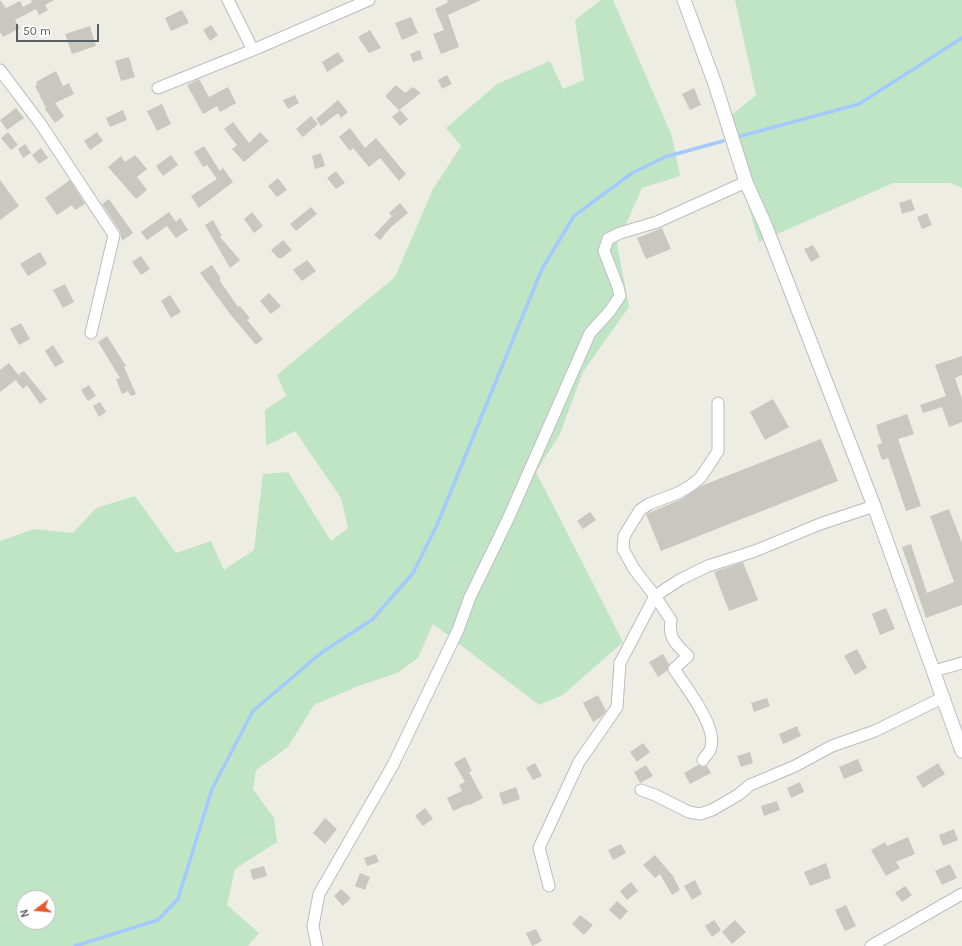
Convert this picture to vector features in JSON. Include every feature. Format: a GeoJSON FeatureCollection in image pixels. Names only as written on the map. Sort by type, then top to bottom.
{"type":"FeatureCollection","features":[{"type":"Feature","properties":{"kind":"street"},"geometry":{"type":"LineString","coordinates":[[228,0],[253,50]]}},
{"type":"Feature","properties":{"kind":"street"},"geometry":{"type":"LineString","coordinates":[[158,88],[253,50],[370,0]]}},
{"type":"Feature","properties":{"kind":"street"},"geometry":{"type":"LineString","coordinates":[[684,0],[715,84],[746,182],[766,227],[874,506],[961,744]]}},
{"type":"Feature","properties":{"kind":"street"},"geometry":{"type":"LineString","coordinates":[[0,70],[40,123],[114,235],[91,333]]}},
{"type":"Feature","properties":{"kind":"street"},"geometry":{"type":"LineString","coordinates":[[317,946],[313,926],[319,894],[393,765],[458,630],[470,597],[508,520],[590,333],[610,311],[620,296],[604,251],[608,238],[657,222],[746,182]]}},
{"type":"Feature","properties":{"kind":"street"},"geometry":{"type":"LineString","coordinates":[[703,760],[711,749],[711,736],[702,712],[674,669],[688,656],[676,644],[669,631],[671,620],[634,569],[623,548],[624,536],[640,510],[649,504],[678,493],[690,486],[700,478],[718,451],[718,402]]}},
{"type":"Feature","properties":{"kind":"street"},"geometry":{"type":"LineString","coordinates":[[548,886],[539,848],[579,762],[617,707],[620,663],[655,596],[708,566],[755,551],[820,524],[874,506]]}},
{"type":"Feature","properties":{"kind":"street"},"geometry":{"type":"LineString","coordinates":[[934,671],[962,663]]}},
{"type":"Feature","properties":{"kind":"street"},"geometry":{"type":"LineString","coordinates":[[641,790],[655,795],[689,812],[700,814],[712,810],[738,795],[750,785],[795,766],[832,746],[875,730],[944,697]]}},
{"type":"Feature","properties":{"kind":"street"},"geometry":{"type":"LineString","coordinates":[[871,946],[962,894]]}},
{"type":"Feature","properties":{"kind":"green space"},"geometry":{"type":"Polygon","coordinates":[[[601,0],[613,0],[672,136],[680,176],[642,188],[617,244],[629,307],[583,372],[560,434],[536,472],[623,642],[563,695],[539,705],[433,624],[418,658],[397,673],[356,687],[314,705],[288,747],[256,770],[253,789],[274,818],[277,842],[235,869],[227,905],[259,933],[248,946],[0,946],[0,541],[34,529],[73,533],[96,508],[135,496],[176,553],[211,541],[224,570],[254,550],[263,474],[288,472],[331,541],[348,528],[341,498],[295,431],[266,446],[265,410],[286,396],[277,375],[395,277],[433,189],[461,146],[446,128],[497,84],[550,61],[563,89],[584,80],[575,20],[601,0]]]}},
{"type":"Feature","properties":{"kind":"green space"},"geometry":{"type":"Polygon","coordinates":[[[735,0],[962,0],[962,188],[950,183],[893,183],[759,242],[723,122],[756,95],[735,0]]]}},
{"type":"Feature","properties":{"kind":"building"},"geometry":{"type":"Polygon","coordinates":[[[0,0],[6,8],[20,1],[23,7],[32,2],[31,0],[54,0],[45,5],[48,10],[39,15],[36,9],[15,20],[20,28],[3,37],[0,32],[0,0]]]}},
{"type":"Feature","properties":{"kind":"building"},"geometry":{"type":"Polygon","coordinates":[[[447,0],[481,0],[448,15],[459,47],[441,54],[433,34],[444,30],[435,9],[448,2],[447,0]]]}},
{"type":"Feature","properties":{"kind":"building"},"geometry":{"type":"Polygon","coordinates":[[[182,10],[189,23],[171,31],[165,18],[182,10]]]}},
{"type":"Feature","properties":{"kind":"building"},"geometry":{"type":"Polygon","coordinates":[[[411,17],[418,33],[402,40],[395,23],[411,17]]]}},
{"type":"Feature","properties":{"kind":"building"},"geometry":{"type":"Polygon","coordinates":[[[211,25],[218,35],[210,41],[203,30],[211,25]]]}},
{"type":"Feature","properties":{"kind":"building"},"geometry":{"type":"Polygon","coordinates":[[[90,26],[96,46],[72,54],[65,34],[90,26]]]}},
{"type":"Feature","properties":{"kind":"building"},"geometry":{"type":"Polygon","coordinates":[[[370,30],[381,48],[369,53],[358,37],[370,30]]]}},
{"type":"Feature","properties":{"kind":"building"},"geometry":{"type":"Polygon","coordinates":[[[420,50],[423,59],[413,62],[410,54],[420,50]]]}},
{"type":"Feature","properties":{"kind":"building"},"geometry":{"type":"Polygon","coordinates":[[[338,52],[344,61],[327,72],[322,62],[338,52]]]}},
{"type":"Feature","properties":{"kind":"building"},"geometry":{"type":"Polygon","coordinates":[[[129,57],[135,77],[121,81],[115,61],[129,57]]]}},
{"type":"Feature","properties":{"kind":"building"},"geometry":{"type":"Polygon","coordinates":[[[56,71],[63,86],[69,83],[74,94],[55,103],[64,116],[55,123],[45,109],[46,108],[35,86],[37,85],[36,82],[56,71]]]}},
{"type":"Feature","properties":{"kind":"building"},"geometry":{"type":"Polygon","coordinates":[[[447,75],[452,84],[442,89],[438,80],[447,75]]]}},
{"type":"Feature","properties":{"kind":"building"},"geometry":{"type":"Polygon","coordinates":[[[199,79],[209,97],[228,87],[236,103],[220,112],[217,106],[203,114],[187,85],[199,79]]]}},
{"type":"Feature","properties":{"kind":"building"},"geometry":{"type":"Polygon","coordinates":[[[396,85],[405,93],[413,87],[421,93],[399,110],[385,96],[396,85]]]}},
{"type":"Feature","properties":{"kind":"building"},"geometry":{"type":"Polygon","coordinates":[[[694,88],[701,105],[690,110],[682,94],[694,88]]]}},
{"type":"Feature","properties":{"kind":"building"},"geometry":{"type":"Polygon","coordinates":[[[295,95],[299,103],[288,109],[283,100],[295,95]]]}},
{"type":"Feature","properties":{"kind":"building"},"geometry":{"type":"Polygon","coordinates":[[[338,100],[348,112],[341,118],[338,113],[321,126],[316,119],[338,100]]]}},
{"type":"Feature","properties":{"kind":"building"},"geometry":{"type":"Polygon","coordinates":[[[162,104],[171,124],[157,131],[147,111],[162,104]]]}},
{"type":"Feature","properties":{"kind":"building"},"geometry":{"type":"Polygon","coordinates":[[[16,108],[24,118],[7,130],[0,120],[16,108]]]}},
{"type":"Feature","properties":{"kind":"building"},"geometry":{"type":"Polygon","coordinates":[[[123,110],[127,120],[110,127],[106,118],[123,110]]]}},
{"type":"Feature","properties":{"kind":"building"},"geometry":{"type":"Polygon","coordinates":[[[400,110],[408,119],[400,126],[392,117],[400,110]]]}},
{"type":"Feature","properties":{"kind":"building"},"geometry":{"type":"Polygon","coordinates":[[[311,116],[318,124],[303,137],[296,129],[311,116]]]}},
{"type":"Feature","properties":{"kind":"building"},"geometry":{"type":"Polygon","coordinates":[[[233,122],[249,143],[260,132],[269,141],[244,162],[232,149],[237,145],[224,129],[233,122]]]}},
{"type":"Feature","properties":{"kind":"building"},"geometry":{"type":"Polygon","coordinates":[[[350,128],[365,148],[376,138],[406,174],[399,181],[380,158],[369,167],[353,148],[350,151],[339,137],[350,128]]]}},
{"type":"Feature","properties":{"kind":"building"},"geometry":{"type":"Polygon","coordinates":[[[8,132],[18,145],[11,150],[1,138],[8,132]]]}},
{"type":"Feature","properties":{"kind":"building"},"geometry":{"type":"Polygon","coordinates":[[[97,132],[103,141],[90,150],[84,141],[97,132]]]}},
{"type":"Feature","properties":{"kind":"building"},"geometry":{"type":"Polygon","coordinates":[[[25,144],[31,153],[23,158],[18,149],[25,144]]]}},
{"type":"Feature","properties":{"kind":"building"},"geometry":{"type":"Polygon","coordinates":[[[204,146],[220,171],[223,168],[233,182],[199,208],[191,196],[217,179],[207,165],[203,167],[194,152],[204,146]]]}},
{"type":"Feature","properties":{"kind":"building"},"geometry":{"type":"Polygon","coordinates":[[[41,148],[48,158],[39,164],[32,155],[41,148]]]}},
{"type":"Feature","properties":{"kind":"building"},"geometry":{"type":"Polygon","coordinates":[[[321,153],[325,166],[315,169],[312,156],[321,153]]]}},
{"type":"Feature","properties":{"kind":"building"},"geometry":{"type":"Polygon","coordinates":[[[135,155],[147,169],[137,177],[147,190],[136,199],[108,167],[121,156],[125,162],[135,155]]]}},
{"type":"Feature","properties":{"kind":"building"},"geometry":{"type":"Polygon","coordinates":[[[171,155],[178,165],[163,176],[156,166],[171,155]]]}},
{"type":"Feature","properties":{"kind":"building"},"geometry":{"type":"Polygon","coordinates":[[[336,171],[345,183],[336,189],[327,178],[336,171]]]}},
{"type":"Feature","properties":{"kind":"building"},"geometry":{"type":"Polygon","coordinates":[[[278,178],[287,190],[277,197],[268,186],[278,178]]]}},
{"type":"Feature","properties":{"kind":"building"},"geometry":{"type":"Polygon","coordinates":[[[0,180],[19,206],[0,220],[0,180]]]}},
{"type":"Feature","properties":{"kind":"building"},"geometry":{"type":"Polygon","coordinates":[[[70,180],[85,204],[75,210],[72,205],[57,215],[45,198],[70,180]]]}},
{"type":"Feature","properties":{"kind":"building"},"geometry":{"type":"Polygon","coordinates":[[[109,199],[133,233],[122,241],[120,231],[102,204],[109,199]]]}},
{"type":"Feature","properties":{"kind":"building"},"geometry":{"type":"Polygon","coordinates":[[[911,199],[915,210],[902,214],[899,203],[911,199]]]}},
{"type":"Feature","properties":{"kind":"building"},"geometry":{"type":"Polygon","coordinates":[[[400,203],[408,213],[390,228],[380,240],[374,235],[392,216],[389,213],[400,203]]]}},
{"type":"Feature","properties":{"kind":"building"},"geometry":{"type":"Polygon","coordinates":[[[311,207],[317,214],[296,231],[290,224],[311,207]]]}},
{"type":"Feature","properties":{"kind":"building"},"geometry":{"type":"Polygon","coordinates":[[[169,212],[176,222],[180,218],[188,230],[176,238],[167,226],[147,240],[141,232],[169,212]]]}},
{"type":"Feature","properties":{"kind":"building"},"geometry":{"type":"Polygon","coordinates":[[[252,212],[263,226],[254,233],[244,219],[252,212]]]}},
{"type":"Feature","properties":{"kind":"building"},"geometry":{"type":"Polygon","coordinates":[[[927,213],[932,225],[922,229],[917,217],[927,213]]]}},
{"type":"Feature","properties":{"kind":"building"},"geometry":{"type":"Polygon","coordinates":[[[213,220],[222,236],[220,237],[240,260],[230,268],[205,225],[213,220]]]}},
{"type":"Feature","properties":{"kind":"building"},"geometry":{"type":"Polygon","coordinates":[[[662,228],[671,249],[646,259],[637,238],[662,228]]]}},
{"type":"Feature","properties":{"kind":"building"},"geometry":{"type":"Polygon","coordinates":[[[283,240],[292,250],[282,258],[278,258],[271,250],[283,240]]]}},
{"type":"Feature","properties":{"kind":"building"},"geometry":{"type":"Polygon","coordinates":[[[813,245],[820,257],[811,262],[804,249],[813,245]]]}},
{"type":"Feature","properties":{"kind":"building"},"geometry":{"type":"Polygon","coordinates":[[[40,252],[47,264],[28,276],[20,264],[40,252]]]}},
{"type":"Feature","properties":{"kind":"building"},"geometry":{"type":"Polygon","coordinates":[[[141,256],[150,269],[141,275],[132,262],[141,256]]]}},
{"type":"Feature","properties":{"kind":"building"},"geometry":{"type":"Polygon","coordinates":[[[307,260],[316,271],[302,281],[293,270],[307,260]]]}},
{"type":"Feature","properties":{"kind":"building"},"geometry":{"type":"Polygon","coordinates":[[[212,265],[220,277],[220,281],[238,307],[240,306],[250,318],[247,320],[263,339],[256,345],[230,314],[200,273],[212,265]]]}},
{"type":"Feature","properties":{"kind":"building"},"geometry":{"type":"Polygon","coordinates":[[[65,284],[74,302],[63,308],[53,290],[65,284]]]}},
{"type":"Feature","properties":{"kind":"building"},"geometry":{"type":"Polygon","coordinates":[[[269,293],[281,306],[271,314],[260,301],[269,293]]]}},
{"type":"Feature","properties":{"kind":"building"},"geometry":{"type":"Polygon","coordinates":[[[170,295],[181,312],[171,318],[161,301],[170,295]]]}},
{"type":"Feature","properties":{"kind":"building"},"geometry":{"type":"Polygon","coordinates":[[[21,323],[30,339],[19,345],[10,329],[21,323]]]}},
{"type":"Feature","properties":{"kind":"building"},"geometry":{"type":"Polygon","coordinates":[[[107,336],[126,366],[124,367],[136,394],[131,396],[128,391],[122,394],[116,379],[120,378],[98,342],[107,336]]]}},
{"type":"Feature","properties":{"kind":"building"},"geometry":{"type":"Polygon","coordinates":[[[53,345],[64,362],[55,367],[45,351],[53,345]]]}},
{"type":"Feature","properties":{"kind":"building"},"geometry":{"type":"Polygon","coordinates":[[[962,356],[962,375],[955,378],[962,399],[962,422],[949,427],[942,407],[923,413],[920,405],[946,396],[935,365],[962,356]]]}},
{"type":"Feature","properties":{"kind":"building"},"geometry":{"type":"Polygon","coordinates":[[[9,363],[20,377],[19,374],[24,371],[47,399],[40,404],[27,385],[23,389],[16,381],[17,379],[0,392],[0,370],[9,363]]]}},
{"type":"Feature","properties":{"kind":"building"},"geometry":{"type":"Polygon","coordinates":[[[89,385],[96,396],[88,401],[81,390],[89,385]]]}},
{"type":"Feature","properties":{"kind":"building"},"geometry":{"type":"Polygon","coordinates":[[[773,399],[789,427],[765,440],[750,412],[773,399]]]}},
{"type":"Feature","properties":{"kind":"building"},"geometry":{"type":"Polygon","coordinates":[[[100,402],[106,412],[99,417],[93,406],[100,402]]]}},
{"type":"Feature","properties":{"kind":"building"},"geometry":{"type":"Polygon","coordinates":[[[907,414],[914,434],[898,439],[921,506],[906,511],[888,458],[882,460],[877,445],[882,443],[876,425],[907,414]]]}},
{"type":"Feature","properties":{"kind":"building"},"geometry":{"type":"Polygon","coordinates":[[[821,439],[838,481],[661,551],[646,514],[682,499],[701,486],[821,439]]]}},
{"type":"Feature","properties":{"kind":"building"},"geometry":{"type":"Polygon","coordinates":[[[949,509],[962,543],[962,605],[926,618],[902,547],[911,544],[927,593],[954,582],[930,516],[949,509]]]}},
{"type":"Feature","properties":{"kind":"building"},"geometry":{"type":"Polygon","coordinates":[[[590,512],[596,520],[583,529],[577,521],[590,512]]]}},
{"type":"Feature","properties":{"kind":"building"},"geometry":{"type":"Polygon","coordinates":[[[743,562],[758,600],[729,611],[714,572],[743,562]]]}},
{"type":"Feature","properties":{"kind":"building"},"geometry":{"type":"Polygon","coordinates":[[[886,608],[895,629],[880,635],[872,614],[886,608]]]}},
{"type":"Feature","properties":{"kind":"building"},"geometry":{"type":"Polygon","coordinates":[[[857,649],[867,668],[855,675],[844,656],[857,649]]]}},
{"type":"Feature","properties":{"kind":"building"},"geometry":{"type":"Polygon","coordinates":[[[663,654],[669,664],[667,671],[658,677],[649,662],[663,654]]]}},
{"type":"Feature","properties":{"kind":"building"},"geometry":{"type":"Polygon","coordinates":[[[598,695],[606,711],[601,717],[593,722],[583,703],[598,695]]]}},
{"type":"Feature","properties":{"kind":"building"},"geometry":{"type":"Polygon","coordinates":[[[767,698],[770,706],[754,712],[751,703],[767,698]]]}},
{"type":"Feature","properties":{"kind":"building"},"geometry":{"type":"Polygon","coordinates":[[[797,726],[801,736],[783,744],[779,734],[797,726]]]}},
{"type":"Feature","properties":{"kind":"building"},"geometry":{"type":"Polygon","coordinates":[[[643,743],[650,752],[637,762],[630,752],[643,743]]]}},
{"type":"Feature","properties":{"kind":"building"},"geometry":{"type":"Polygon","coordinates":[[[750,752],[753,763],[741,767],[737,756],[750,752]]]}},
{"type":"Feature","properties":{"kind":"building"},"geometry":{"type":"Polygon","coordinates":[[[465,757],[472,771],[469,772],[483,798],[470,805],[469,804],[453,811],[447,798],[462,791],[459,785],[465,782],[454,763],[465,757]]]}},
{"type":"Feature","properties":{"kind":"building"},"geometry":{"type":"Polygon","coordinates":[[[858,759],[863,771],[844,779],[839,767],[858,759]]]}},
{"type":"Feature","properties":{"kind":"building"},"geometry":{"type":"Polygon","coordinates":[[[535,763],[542,776],[533,780],[526,768],[535,763]]]}},
{"type":"Feature","properties":{"kind":"building"},"geometry":{"type":"Polygon","coordinates":[[[938,763],[945,774],[923,788],[916,777],[938,763]]]}},
{"type":"Feature","properties":{"kind":"building"},"geometry":{"type":"Polygon","coordinates":[[[646,765],[653,776],[640,783],[634,772],[646,765]]]}},
{"type":"Feature","properties":{"kind":"building"},"geometry":{"type":"Polygon","coordinates":[[[698,765],[703,767],[707,766],[711,773],[690,784],[684,773],[698,765]]]}},
{"type":"Feature","properties":{"kind":"building"},"geometry":{"type":"Polygon","coordinates":[[[800,782],[804,792],[791,798],[787,788],[800,782]]]}},
{"type":"Feature","properties":{"kind":"building"},"geometry":{"type":"Polygon","coordinates":[[[516,787],[520,799],[503,805],[499,793],[516,787]]]}},
{"type":"Feature","properties":{"kind":"building"},"geometry":{"type":"Polygon","coordinates":[[[777,801],[780,810],[764,816],[761,806],[777,801]]]}},
{"type":"Feature","properties":{"kind":"building"},"geometry":{"type":"Polygon","coordinates":[[[425,808],[433,819],[423,826],[415,816],[425,808]]]}},
{"type":"Feature","properties":{"kind":"building"},"geometry":{"type":"Polygon","coordinates":[[[325,818],[337,829],[325,844],[313,833],[325,818]]]}},
{"type":"Feature","properties":{"kind":"building"},"geometry":{"type":"Polygon","coordinates":[[[954,829],[958,840],[943,846],[939,835],[954,829]]]}},
{"type":"Feature","properties":{"kind":"building"},"geometry":{"type":"Polygon","coordinates":[[[908,837],[915,854],[896,862],[900,868],[886,876],[871,850],[885,842],[887,846],[908,837]]]}},
{"type":"Feature","properties":{"kind":"building"},"geometry":{"type":"Polygon","coordinates":[[[621,844],[626,853],[613,860],[608,850],[621,844]]]}},
{"type":"Feature","properties":{"kind":"building"},"geometry":{"type":"Polygon","coordinates":[[[376,854],[379,862],[367,866],[364,858],[376,854]]]}},
{"type":"Feature","properties":{"kind":"building"},"geometry":{"type":"Polygon","coordinates":[[[655,855],[673,876],[680,890],[672,895],[660,874],[655,878],[643,865],[655,855]]]}},
{"type":"Feature","properties":{"kind":"building"},"geometry":{"type":"Polygon","coordinates":[[[826,863],[831,878],[810,886],[804,872],[826,863]]]}},
{"type":"Feature","properties":{"kind":"building"},"geometry":{"type":"Polygon","coordinates":[[[950,864],[957,878],[942,885],[935,871],[950,864]]]}},
{"type":"Feature","properties":{"kind":"building"},"geometry":{"type":"Polygon","coordinates":[[[264,866],[267,876],[253,880],[250,870],[264,866]]]}},
{"type":"Feature","properties":{"kind":"building"},"geometry":{"type":"Polygon","coordinates":[[[360,873],[370,877],[365,890],[355,886],[360,873]]]}},
{"type":"Feature","properties":{"kind":"building"},"geometry":{"type":"Polygon","coordinates":[[[695,880],[702,894],[692,900],[684,886],[695,880]]]}},
{"type":"Feature","properties":{"kind":"building"},"geometry":{"type":"Polygon","coordinates":[[[631,882],[638,891],[627,900],[620,891],[631,882]]]}},
{"type":"Feature","properties":{"kind":"building"},"geometry":{"type":"Polygon","coordinates":[[[905,886],[912,895],[902,902],[895,893],[905,886]]]}},
{"type":"Feature","properties":{"kind":"building"},"geometry":{"type":"Polygon","coordinates":[[[341,889],[351,898],[343,906],[334,896],[341,889]]]}},
{"type":"Feature","properties":{"kind":"building"},"geometry":{"type":"Polygon","coordinates":[[[617,901],[628,911],[620,920],[609,910],[617,901]]]}},
{"type":"Feature","properties":{"kind":"building"},"geometry":{"type":"Polygon","coordinates":[[[846,905],[856,926],[845,931],[835,910],[846,905]]]}},
{"type":"Feature","properties":{"kind":"building"},"geometry":{"type":"Polygon","coordinates":[[[580,915],[593,925],[584,935],[572,924],[580,915]]]}},
{"type":"Feature","properties":{"kind":"building"},"geometry":{"type":"Polygon","coordinates":[[[714,920],[721,930],[712,937],[705,926],[714,920]]]}},
{"type":"Feature","properties":{"kind":"building"},"geometry":{"type":"Polygon","coordinates":[[[735,920],[746,932],[732,944],[722,932],[735,920]]]}},
{"type":"Feature","properties":{"kind":"building"},"geometry":{"type":"Polygon","coordinates":[[[536,929],[542,941],[532,946],[526,933],[536,929]]]}},
{"type":"Feature","properties":{"kind":"waterway"},"geometry":{"type":"LineString","coordinates":[[741,136],[859,104],[962,38]]}},
{"type":"Feature","properties":{"kind":"waterway"},"geometry":{"type":"LineString","coordinates":[[75,946],[158,920],[178,899],[212,789],[253,711],[321,653],[373,619],[413,573],[437,525],[542,269],[574,216],[632,173],[665,157],[723,141]]}}]}
